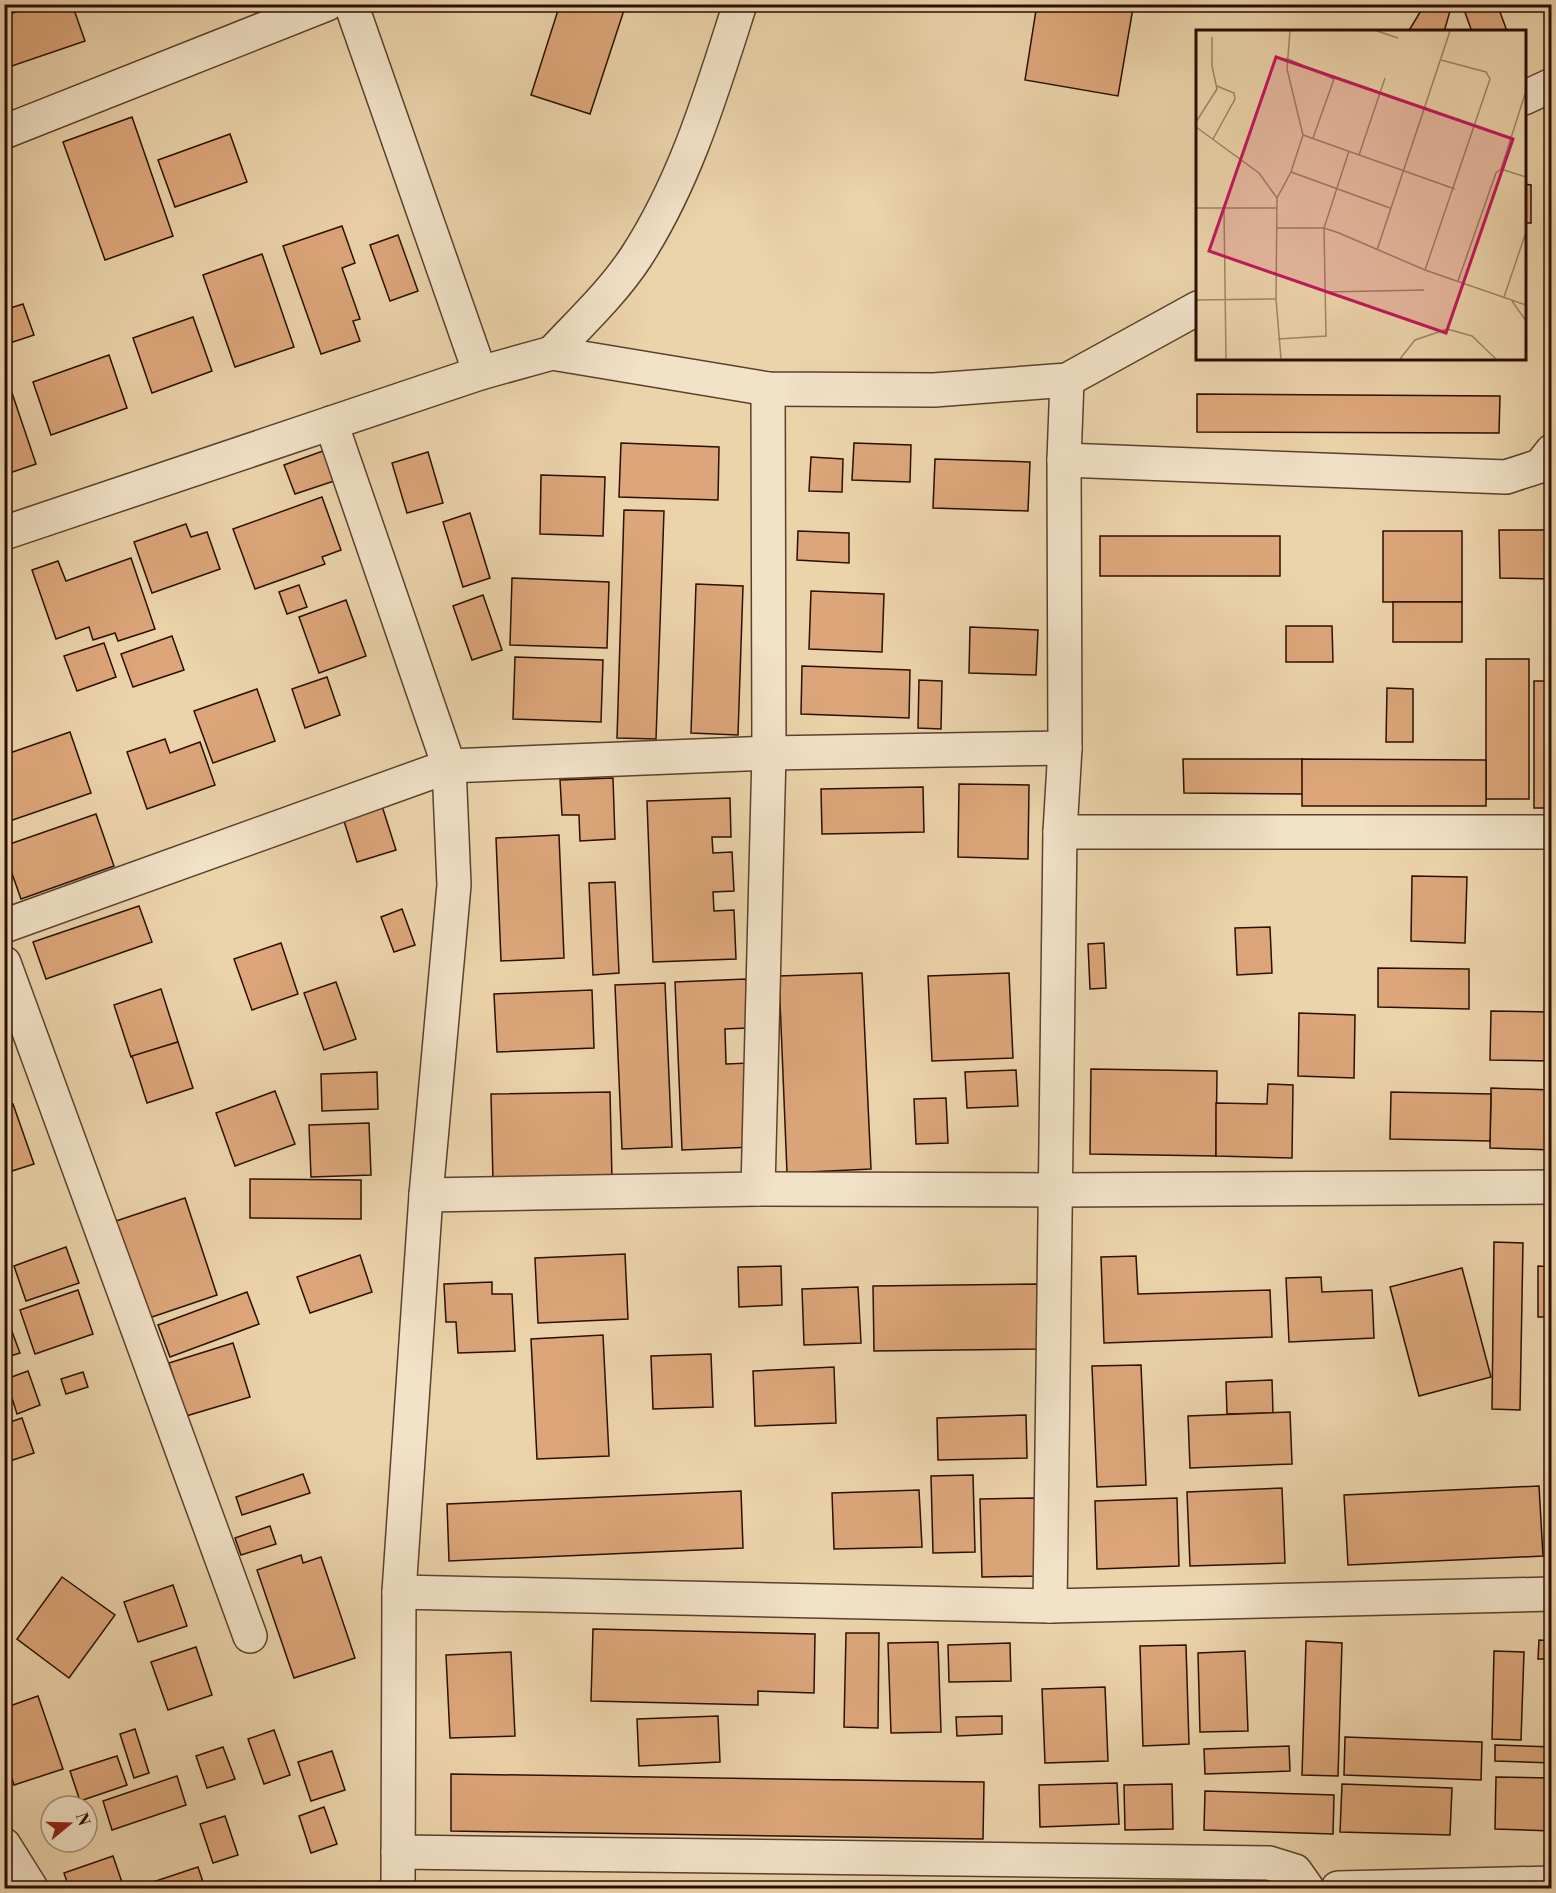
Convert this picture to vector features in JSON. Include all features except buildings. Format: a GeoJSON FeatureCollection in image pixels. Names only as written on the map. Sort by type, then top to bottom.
{"type":"FeatureCollection","features":[{"type":"Feature","properties":{"kind":"street"},"geometry":{"type":"LineString","coordinates":[[4,132],[327,4]]}},
{"type":"Feature","properties":{"kind":"street"},"geometry":{"type":"LineString","coordinates":[[351,4],[480,373]]}},
{"type":"Feature","properties":{"kind":"street"},"geometry":{"type":"LineString","coordinates":[[552,353],[602,300],[635,259],[665,209],[711,92],[740,4]]}},
{"type":"Feature","properties":{"kind":"street"},"geometry":{"type":"LineString","coordinates":[[1526,97],[1551,85]]}},
{"type":"Feature","properties":{"kind":"street"},"geometry":{"type":"LineString","coordinates":[[4,533],[480,373],[552,353],[768,390],[934,390],[1066,380],[1196,309]]}},
{"type":"Feature","properties":{"kind":"street"},"geometry":{"type":"LineString","coordinates":[[1050,1606],[1060,832],[1065,748],[1066,380]]}},
{"type":"Feature","properties":{"kind":"street"},"geometry":{"type":"LineString","coordinates":[[758,1189],[769,753],[768,390]]}},
{"type":"Feature","properties":{"kind":"street"},"geometry":{"type":"LineString","coordinates":[[331,423],[449,766],[454,885],[426,1195],[399,1592],[398,1888]]}},
{"type":"Feature","properties":{"kind":"street"},"geometry":{"type":"LineString","coordinates":[[1064,460],[1506,477],[1539,466],[1551,451]]}},
{"type":"Feature","properties":{"kind":"street"},"geometry":{"type":"LineString","coordinates":[[4,926],[449,766],[769,753],[1065,748]]}},
{"type":"Feature","properties":{"kind":"street"},"geometry":{"type":"LineString","coordinates":[[1060,832],[1551,832]]}},
{"type":"Feature","properties":{"kind":"street"},"geometry":{"type":"LineString","coordinates":[[4,963],[250,1636]]}},
{"type":"Feature","properties":{"kind":"street"},"geometry":{"type":"LineString","coordinates":[[426,1195],[758,1189],[1551,1187]]}},
{"type":"Feature","properties":{"kind":"street"},"geometry":{"type":"LineString","coordinates":[[399,1592],[1050,1606],[1551,1594]]}},
{"type":"Feature","properties":{"kind":"street"},"geometry":{"type":"LineString","coordinates":[[4,1845],[31,1888]]}},
{"type":"Feature","properties":{"kind":"street"},"geometry":{"type":"LineString","coordinates":[[398,1852],[1269,1863],[1295,1871],[1307,1888]]}},
{"type":"Feature","properties":{"kind":"street"},"geometry":{"type":"LineString","coordinates":[[1338,1888],[1551,1883]]}}]}
